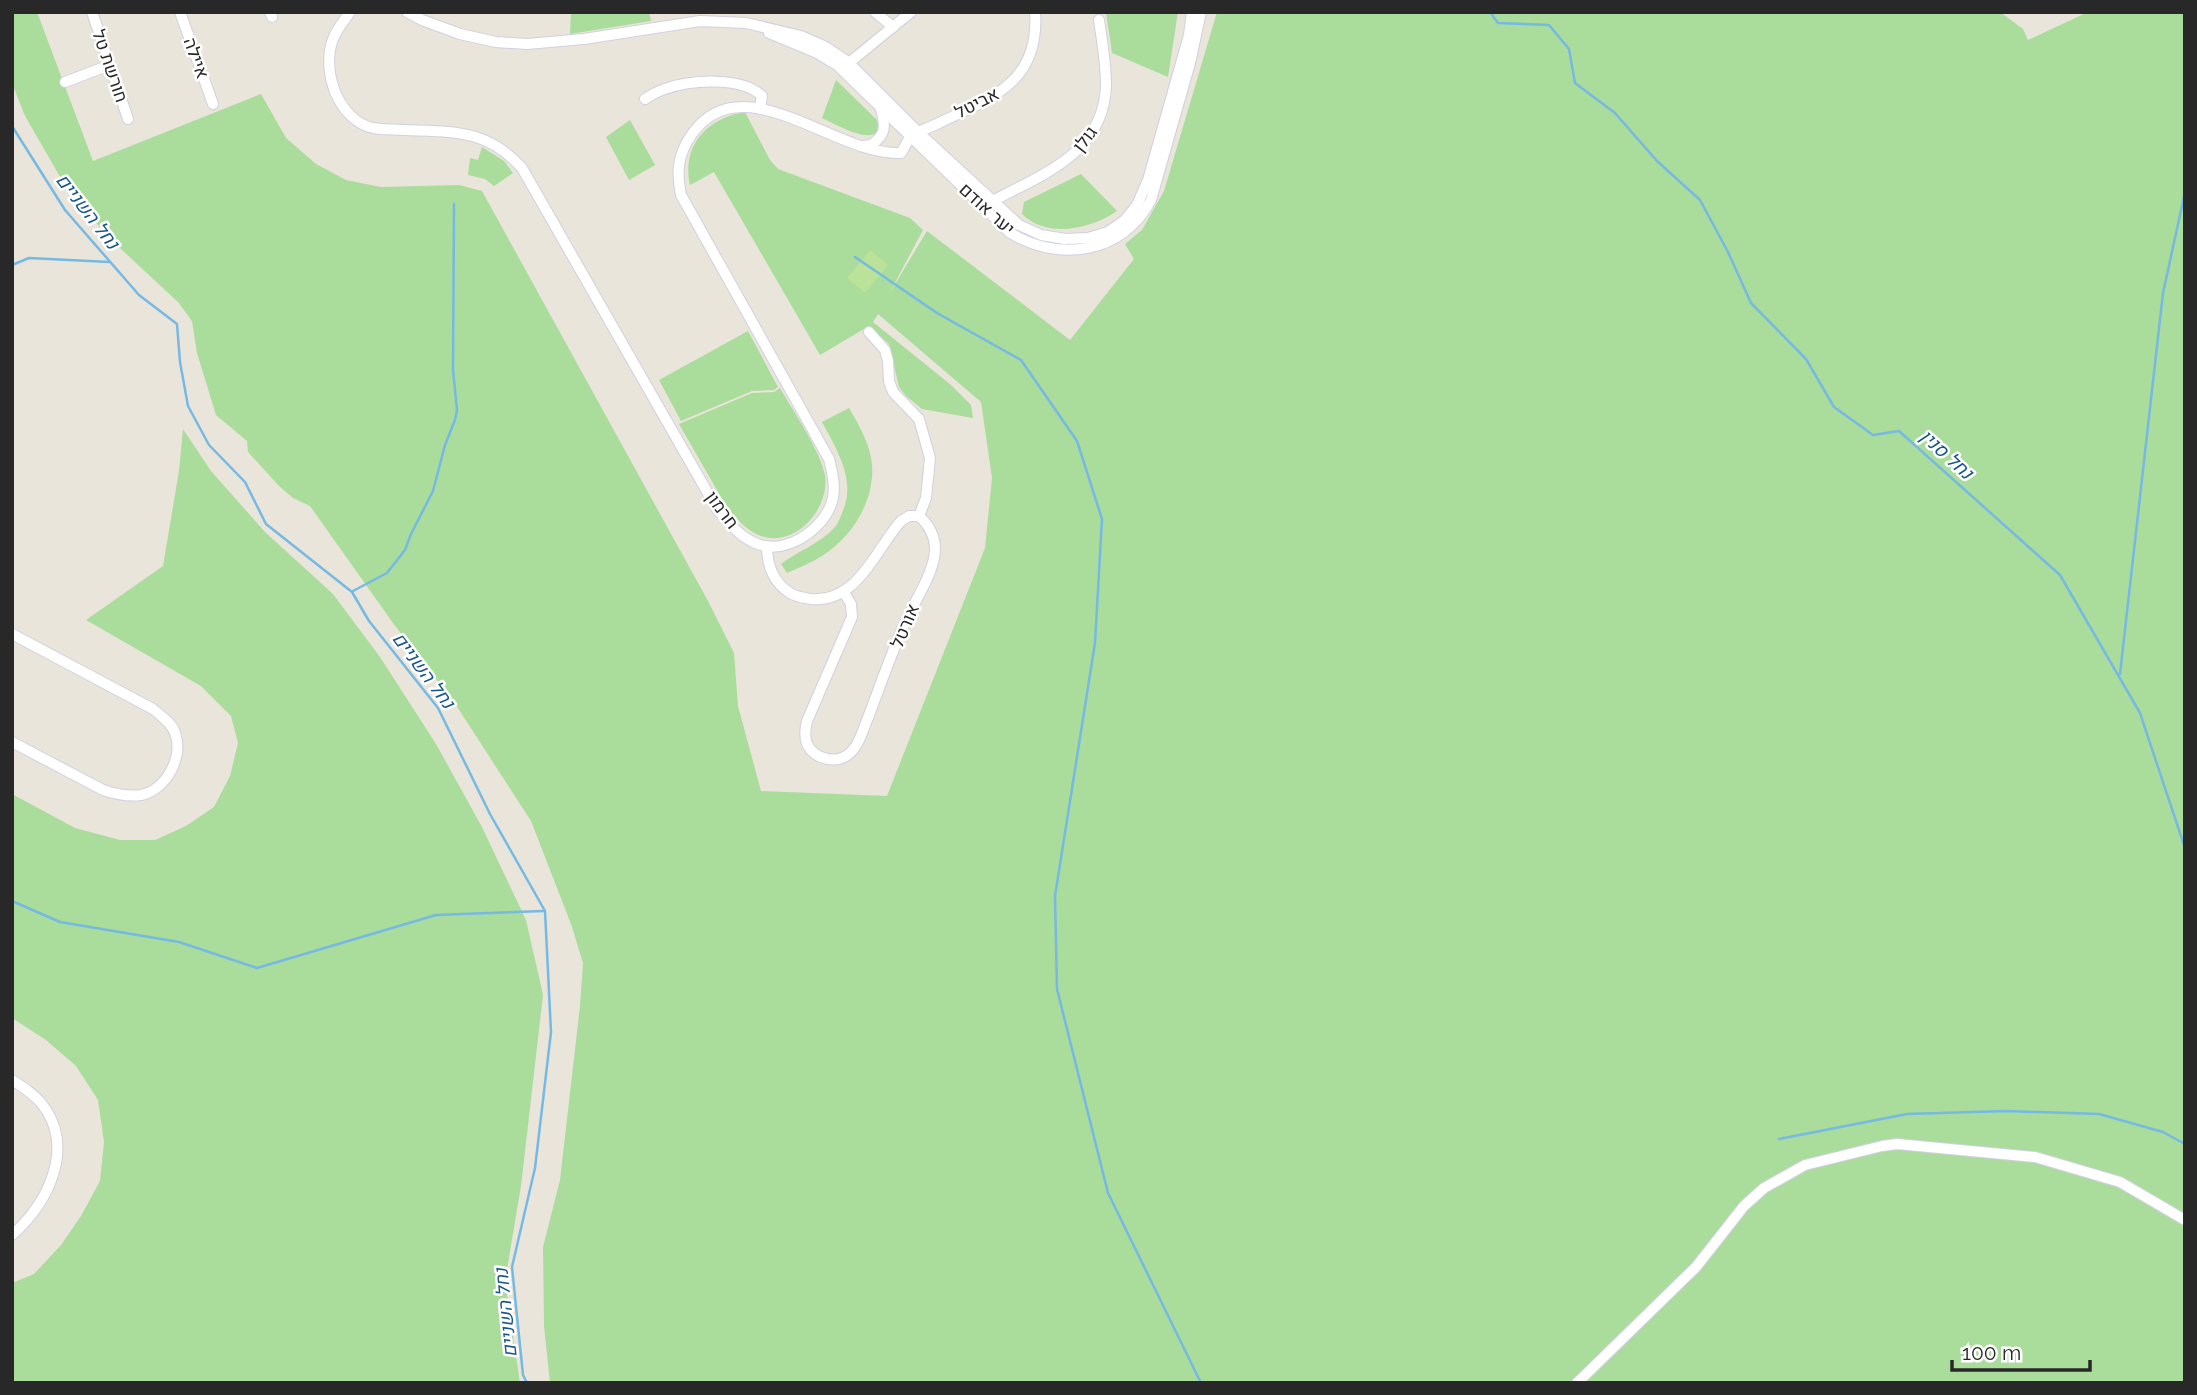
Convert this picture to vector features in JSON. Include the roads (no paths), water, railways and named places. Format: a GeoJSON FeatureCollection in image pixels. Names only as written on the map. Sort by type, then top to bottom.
{"type":"FeatureCollection","features":[{"type":"Feature","properties":{"kind":"street","name":"חורשת טל"},"geometry":{"type":"LineString","coordinates":[[92,12],[128,119]]}},
{"type":"Feature","properties":{"kind":"street","name":"איילה"},"geometry":{"type":"LineString","coordinates":[[180,12],[213,104]]}},
{"type":"Feature","properties":{"kind":"street","name":"חרמון"},"geometry":{"type":"LineString","coordinates":[[350,12],[333,37],[330,52],[333,83],[345,111],[372,128],[456,132],[494,143],[508,153],[528,178],[717,509],[740,534],[767,547]]}},
{"type":"Feature","properties":{"kind":"street","name":"יער אודם"},"geometry":{"type":"LineString","coordinates":[[407,12],[460,34],[496,42],[527,44],[584,39],[700,21],[746,23],[845,66],[988,204],[1018,225],[1052,238],[1088,238],[1108,232],[1125,220],[1137,205],[1147,180],[1189,35],[1192,12]]}},
{"type":"Feature","properties":{"kind":"street"},"geometry":{"type":"LineString","coordinates":[[875,12],[892,27]]}},
{"type":"Feature","properties":{"kind":"street"},"geometry":{"type":"LineString","coordinates":[[845,66],[911,12]]}},
{"type":"Feature","properties":{"kind":"street","name":"אביטל"},"geometry":{"type":"LineString","coordinates":[[915,135],[1006,88],[1023,68],[1030,52],[1035,33],[1035,12]]}},
{"type":"Feature","properties":{"kind":"street","name":"יער אודם"},"geometry":{"type":"LineString","coordinates":[[988,204],[1004,227],[1021,239],[1056,249],[1091,249],[1113,240],[1133,225],[1146,210],[1154,191],[1190,63],[1201,12]]}},
{"type":"Feature","properties":{"kind":"street","name":"גולן"},"geometry":{"type":"LineString","coordinates":[[988,204],[1071,157],[1096,128],[1104,106],[1106,82],[1100,20]]}},
{"type":"Feature","properties":{"kind":"street"},"geometry":{"type":"LineString","coordinates":[[65,82],[110,65]]}},
{"type":"Feature","properties":{"kind":"street","name":"יער אודם"},"geometry":{"type":"LineString","coordinates":[[845,66],[881,109],[915,135]]}},
{"type":"Feature","properties":{"kind":"street"},"geometry":{"type":"LineString","coordinates":[[645,99],[678,86],[720,82],[746,85],[756,90],[762,96],[760,108]]}},
{"type":"Feature","properties":{"kind":"street"},"geometry":{"type":"LineString","coordinates":[[869,332],[885,350],[893,392],[919,419],[930,458],[926,498],[919,516],[908,516],[901,521],[867,569],[843,591],[819,599],[805,598],[791,594],[772,573],[767,562],[767,547],[781,546],[797,540],[814,529],[831,506],[834,476],[829,459],[681,195],[677,178],[678,161],[696,128],[710,116],[726,108],[744,106],[777,113],[873,152],[901,153],[915,135]]}},
{"type":"Feature","properties":{"kind":"street"},"geometry":{"type":"LineString","coordinates":[[859,146],[871,145],[884,133],[885,124],[881,109]]}},
{"type":"Feature","properties":{"kind":"street","name":"אורטל"},"geometry":{"type":"LineString","coordinates":[[843,591],[851,604],[852,617],[807,721],[804,734],[816,755],[826,759],[840,759],[850,754],[860,738],[903,627],[933,564],[935,548],[932,533],[928,524],[919,516]]}},
{"type":"Feature","properties":{"kind":"street"},"geometry":{"type":"LineString","coordinates":[[12,634],[153,709],[167,721],[175,733],[177,749],[174,764],[167,777],[144,794],[131,796],[103,790],[12,742]]}},
{"type":"Feature","properties":{"kind":"street"},"geometry":{"type":"LineString","coordinates":[[12,1080],[41,1103],[52,1120],[58,1143],[49,1189],[29,1219],[12,1235]]}},
{"type":"Feature","properties":{"kind":"street"},"geometry":{"type":"LineString","coordinates":[[1577,1383],[1696,1267],[1744,1206],[1764,1188],[1805,1165],[1897,1144],[2035,1157],[2120,1182],[2185,1220]]}},
{"type":"Feature","properties":{"kind":"waterway","name":"נחל סנין"},"geometry":{"type":"LineString","coordinates":[[1490,12],[1498,23],[1549,25],[1569,49],[1575,83],[1615,113],[1657,161],[1700,200],[1751,303],[1806,359],[1834,407],[1873,435],[1899,431],[2060,575],[2140,713],[2185,848]]}},
{"type":"Feature","properties":{"kind":"waterway","name":"נחל השניים"},"geometry":{"type":"LineString","coordinates":[[12,126],[65,210],[139,295],[177,324],[188,406],[209,445],[245,482],[266,524],[352,592],[369,621],[438,708],[490,814],[545,911],[551,1032],[535,1168],[512,1267],[523,1375],[527,1383]]}},
{"type":"Feature","properties":{"kind":"waterway"},"geometry":{"type":"LineString","coordinates":[[2120,674],[2163,293],[2185,192]]}},
{"type":"Feature","properties":{"kind":"waterway"},"geometry":{"type":"LineString","coordinates":[[353,591],[387,573],[405,550],[433,491],[445,445],[455,420],[454,204]]}},
{"type":"Feature","properties":{"kind":"waterway"},"geometry":{"type":"LineString","coordinates":[[855,257],[937,313],[1021,360],[1077,441],[1102,519],[1095,643],[1055,896],[1057,989],[1108,1193],[1201,1383]]}},
{"type":"Feature","properties":{"kind":"waterway"},"geometry":{"type":"LineString","coordinates":[[12,265],[29,258],[109,262]]}},
{"type":"Feature","properties":{"kind":"waterway"},"geometry":{"type":"LineString","coordinates":[[12,901],[60,922],[179,942],[257,968],[436,915],[544,911]]}},
{"type":"Feature","properties":{"kind":"waterway"},"geometry":{"type":"LineString","coordinates":[[1779,1139],[1907,1114],[2006,1111],[2099,1114],[2163,1132],[2185,1144]]}}]}
